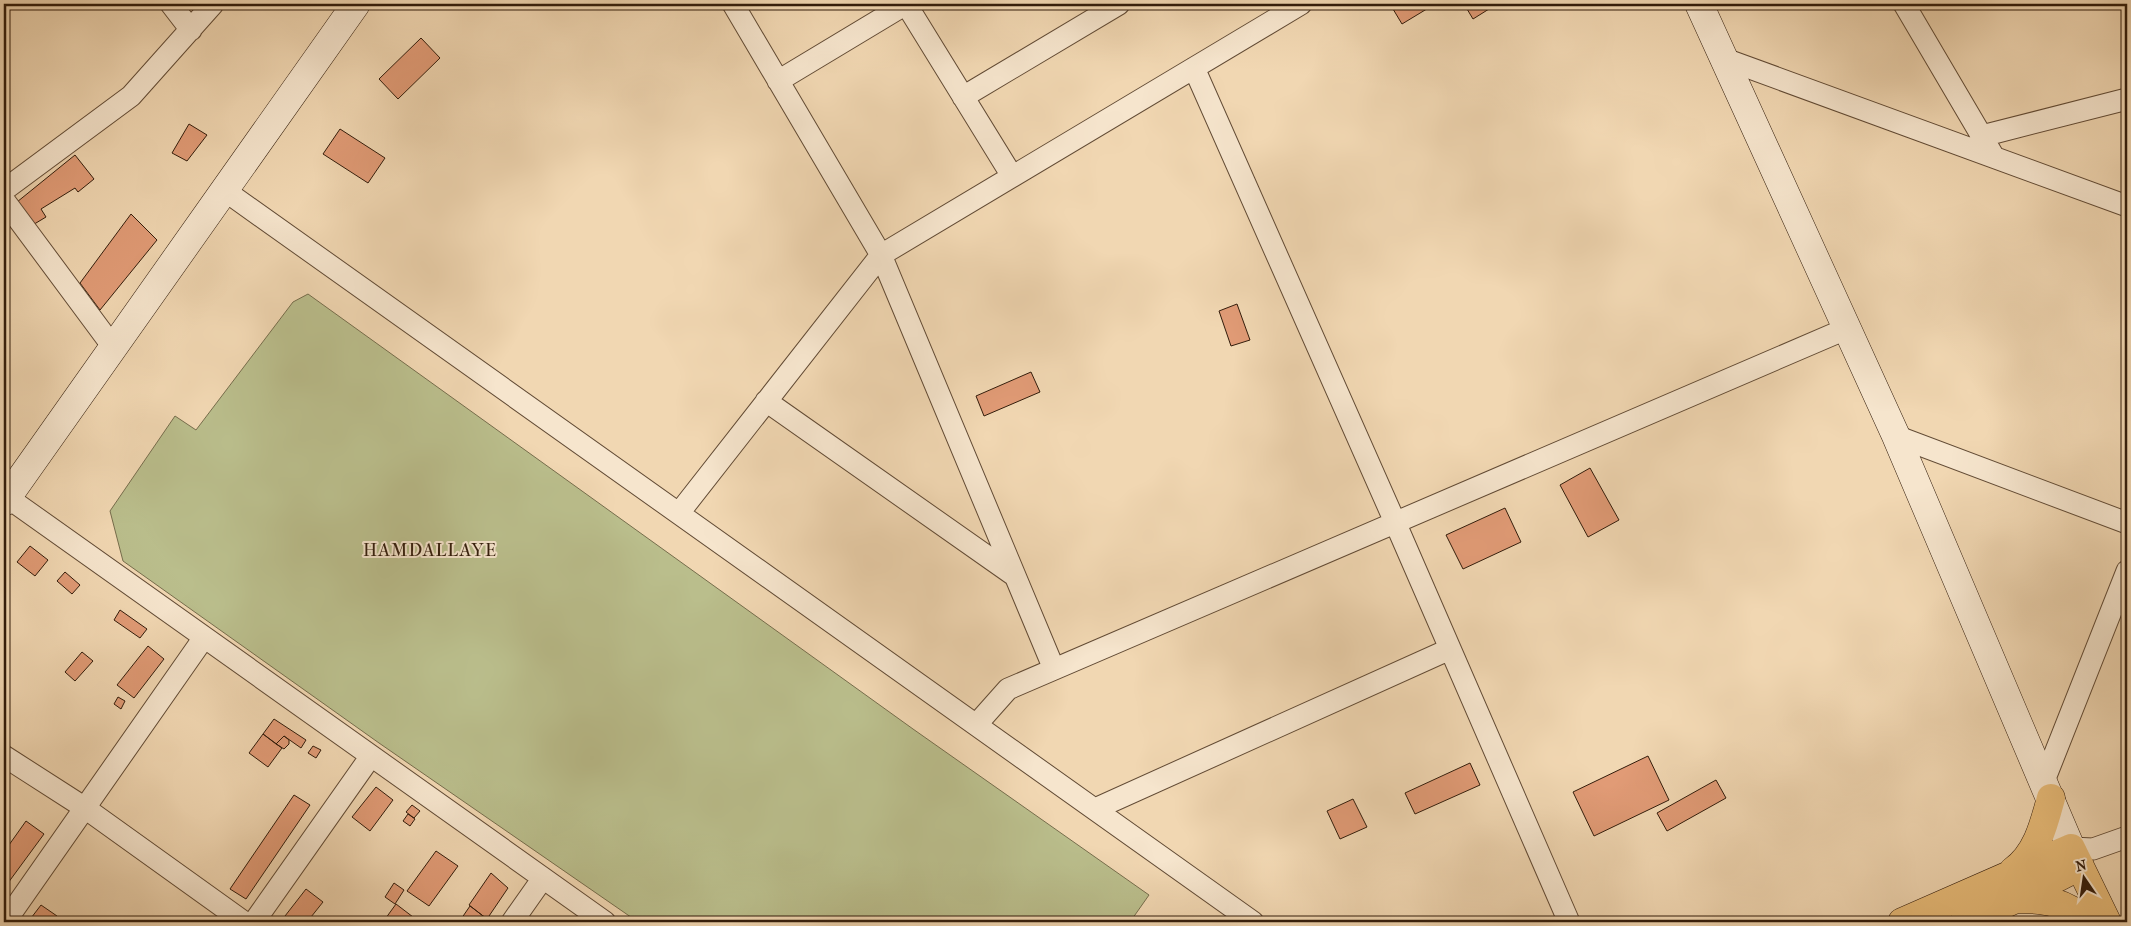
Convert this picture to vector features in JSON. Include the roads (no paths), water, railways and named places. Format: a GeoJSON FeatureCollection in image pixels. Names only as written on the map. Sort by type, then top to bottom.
{"type":"FeatureCollection","features":[{"type":"Feature","properties":{"kind":"main road"},"geometry":{"type":"LineString","coordinates":[[5,500],[356,4]]}},
{"type":"Feature","properties":{"kind":"main road"},"geometry":{"type":"LineString","coordinates":[[1699,4],[1848,328],[2048,789],[2081,854],[2107,922]]}},
{"type":"Feature","properties":{"kind":"main road"},"geometry":{"type":"LineString","coordinates":[[1964,922],[2010,888],[2020,866],[2034,847],[2044,824],[2048,789]]}},
{"type":"Feature","properties":{"kind":"main road"},"geometry":{"type":"LineString","coordinates":[[1902,922],[2010,888],[2081,854]]}},
{"type":"Feature","properties":{"kind":"main road"},"geometry":{"type":"LineString","coordinates":[[2010,888],[2063,905],[2090,922]]}},
{"type":"Feature","properties":{"kind":"street"},"geometry":{"type":"LineString","coordinates":[[171,4],[191,30]]}},
{"type":"Feature","properties":{"kind":"street"},"geometry":{"type":"LineString","coordinates":[[4,190],[131,96],[213,4]]}},
{"type":"Feature","properties":{"kind":"street"},"geometry":{"type":"LineString","coordinates":[[733,4],[881,255],[1054,669]]}},
{"type":"Feature","properties":{"kind":"street"},"geometry":{"type":"LineString","coordinates":[[778,81],[906,4],[1012,176]]}},
{"type":"Feature","properties":{"kind":"street"},"geometry":{"type":"LineString","coordinates":[[963,97],[1119,4]]}},
{"type":"Feature","properties":{"kind":"street"},"geometry":{"type":"LineString","coordinates":[[679,513],[881,255],[1301,4]]}},
{"type":"Feature","properties":{"kind":"street"},"geometry":{"type":"LineString","coordinates":[[1904,4],[1994,157]]}},
{"type":"Feature","properties":{"kind":"street"},"geometry":{"type":"LineString","coordinates":[[1725,59],[2127,206]]}},
{"type":"Feature","properties":{"kind":"street"},"geometry":{"type":"LineString","coordinates":[[1194,68],[1395,522],[1569,922]]}},
{"type":"Feature","properties":{"kind":"street"},"geometry":{"type":"LineString","coordinates":[[1982,136],[2127,99]]}},
{"type":"Feature","properties":{"kind":"street"},"geometry":{"type":"LineString","coordinates":[[224,190],[1253,922]]}},
{"type":"Feature","properties":{"kind":"street"},"geometry":{"type":"LineString","coordinates":[[4,200],[113,347]]}},
{"type":"Feature","properties":{"kind":"street"},"geometry":{"type":"LineString","coordinates":[[976,725],[1008,689],[1848,328]]}},
{"type":"Feature","properties":{"kind":"street"},"geometry":{"type":"LineString","coordinates":[[766,401],[1015,576]]}},
{"type":"Feature","properties":{"kind":"street"},"geometry":{"type":"LineString","coordinates":[[1896,436],[2127,523]]}},
{"type":"Feature","properties":{"kind":"street"},"geometry":{"type":"LineString","coordinates":[[5,500],[204,638],[605,922]]}},
{"type":"Feature","properties":{"kind":"street"},"geometry":{"type":"LineString","coordinates":[[2048,789],[2127,572]]}},
{"type":"Feature","properties":{"kind":"street"},"geometry":{"type":"LineString","coordinates":[[4,922],[204,638]]}},
{"type":"Feature","properties":{"kind":"street"},"geometry":{"type":"LineString","coordinates":[[1095,809],[1450,649]]}},
{"type":"Feature","properties":{"kind":"street"},"geometry":{"type":"LineString","coordinates":[[4,756],[85,808],[244,922]]}},
{"type":"Feature","properties":{"kind":"street"},"geometry":{"type":"LineString","coordinates":[[254,922],[371,756]]}},
{"type":"Feature","properties":{"kind":"street"},"geometry":{"type":"LineString","coordinates":[[2081,854],[2127,837]]}},
{"type":"Feature","properties":{"kind":"street"},"geometry":{"type":"LineString","coordinates":[[512,922],[543,878]]}},
{"type":"Feature","properties":{"kind":"district","name":"HAMDALLAYE"},"geometry":{"type":"Point","coordinates":[430,550]}}]}
